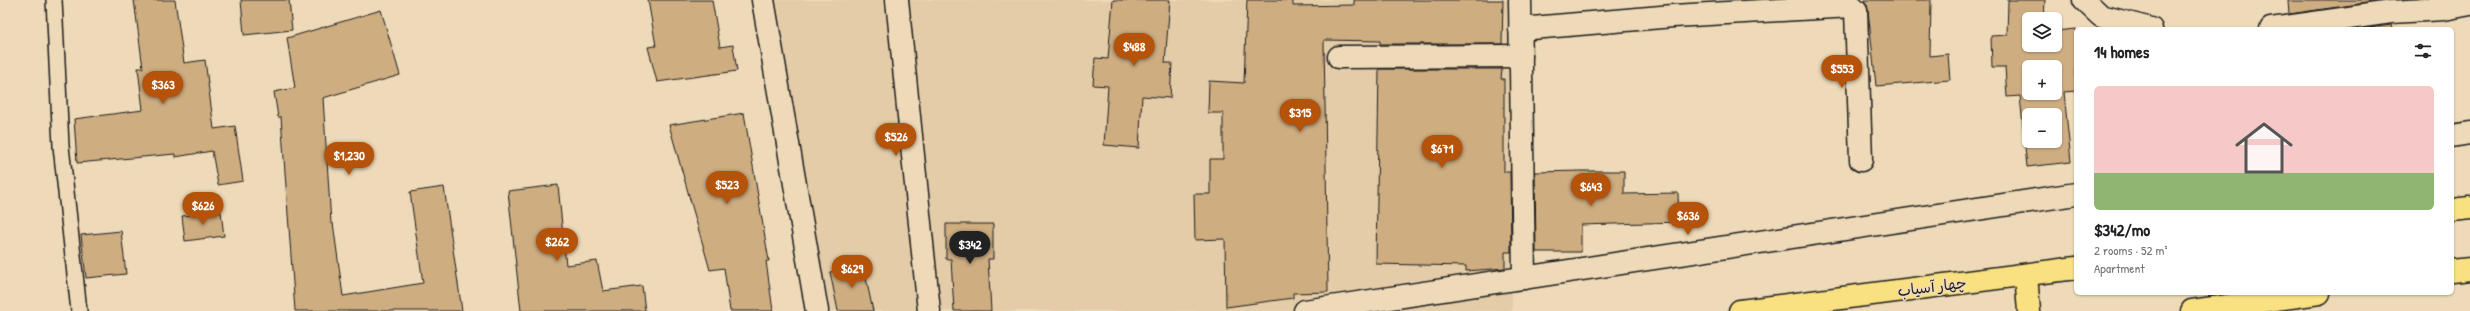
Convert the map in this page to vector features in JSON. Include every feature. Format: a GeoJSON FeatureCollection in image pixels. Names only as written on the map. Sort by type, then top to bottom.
{"type":"FeatureCollection","features":[{"type":"Feature","properties":{"kind":"highway"},"geometry":{"type":"LineString","coordinates":[[2454,210],[2470,208]]}},
{"type":"Feature","properties":{"kind":"highway","name":"چهار آسیاب"},"geometry":{"type":"LineString","coordinates":[[1740,311],[2026,276],[2074,268]]}},
{"type":"Feature","properties":{"kind":"highway"},"geometry":{"type":"LineString","coordinates":[[2454,271],[2470,268]]}},
{"type":"Feature","properties":{"kind":"highway"},"geometry":{"type":"LineString","coordinates":[[2026,276],[2029,311]]}},
{"type":"Feature","properties":{"kind":"highway"},"geometry":{"type":"LineString","coordinates":[[2192,311],[2305,295]]}},
{"type":"Feature","properties":{"kind":"street"},"geometry":{"type":"LineString","coordinates":[[763,0],[817,311]]}},
{"type":"Feature","properties":{"kind":"street"},"geometry":{"type":"LineString","coordinates":[[897,0],[929,311]]}},
{"type":"Feature","properties":{"kind":"street"},"geometry":{"type":"LineString","coordinates":[[1520,0],[1524,278]]}},
{"type":"Feature","properties":{"kind":"street"},"geometry":{"type":"LineString","coordinates":[[2084,0],[2101,16],[2143,27]]}},
{"type":"Feature","properties":{"kind":"street"},"geometry":{"type":"LineString","coordinates":[[2285,27],[2445,5],[2470,4]]}},
{"type":"Feature","properties":{"kind":"street"},"geometry":{"type":"LineString","coordinates":[[1520,29],[1673,8],[1852,6],[1856,10],[1861,160]]}},
{"type":"Feature","properties":{"kind":"street"},"geometry":{"type":"LineString","coordinates":[[1339,57],[1521,56]]}},
{"type":"Feature","properties":{"kind":"street"},"geometry":{"type":"LineString","coordinates":[[2454,136],[2470,133]]}},
{"type":"Feature","properties":{"kind":"street"},"geometry":{"type":"LineString","coordinates":[[1305,311],[2074,194]]}},
{"type":"Feature","properties":{"kind":"lane"},"geometry":{"type":"LineString","coordinates":[[54,0],[61,146],[79,311]]}},
{"type":"Feature","properties":{"kind":"shaded area"},"geometry":{"type":"Polygon","coordinates":[[[759,0],[1514,0],[1512,311],[810,311],[759,0]]]}},
{"type":"Feature","properties":{"kind":"building"},"geometry":{"type":"Polygon","coordinates":[[[134,0],[175,0],[184,63],[205,60],[214,129],[235,126],[243,181],[218,185],[212,151],[175,157],[175,154],[77,163],[74,119],[143,110],[138,68],[143,68],[134,0]]]}},
{"type":"Feature","properties":{"kind":"building"},"geometry":{"type":"Polygon","coordinates":[[[241,0],[289,0],[292,30],[244,35],[241,0]]]}},
{"type":"Feature","properties":{"kind":"building"},"geometry":{"type":"Polygon","coordinates":[[[648,0],[712,0],[720,47],[733,45],[737,71],[657,82],[648,47],[656,46],[648,0]]]}},
{"type":"Feature","properties":{"kind":"building"},"geometry":{"type":"Polygon","coordinates":[[[1113,0],[1170,0],[1165,63],[1172,63],[1170,98],[1142,96],[1139,148],[1104,145],[1108,86],[1093,85],[1095,58],[1108,59],[1113,0]]]}},
{"type":"Feature","properties":{"kind":"building"},"geometry":{"type":"Polygon","coordinates":[[[1247,0],[1293,0],[1293,6],[1354,5],[1354,0],[1503,0],[1502,44],[1380,44],[1380,41],[1324,40],[1328,292],[1293,293],[1293,298],[1226,307],[1225,239],[1195,240],[1194,194],[1210,194],[1210,159],[1223,159],[1223,113],[1208,113],[1209,81],[1244,83],[1247,0]]]}},
{"type":"Feature","properties":{"kind":"building"},"geometry":{"type":"Polygon","coordinates":[[[1864,0],[1931,0],[1930,56],[1948,54],[1950,80],[1876,86],[1868,10],[1864,0]]]}},
{"type":"Feature","properties":{"kind":"building"},"geometry":{"type":"Polygon","coordinates":[[[2008,0],[2045,0],[2044,12],[2022,12],[2022,52],[2062,52],[2062,30],[2074,29],[2074,91],[2064,92],[2071,162],[2027,167],[2025,148],[2062,148],[2062,108],[2022,108],[2022,116],[2020,96],[2007,97],[2005,67],[1992,67],[1991,36],[2007,35],[2008,0]]]}},
{"type":"Feature","properties":{"kind":"building"},"geometry":{"type":"Polygon","coordinates":[[[2288,0],[2387,0],[2289,14],[2288,0]]]}},
{"type":"Feature","properties":{"kind":"building"},"geometry":{"type":"Polygon","coordinates":[[[381,10],[400,75],[323,98],[331,223],[333,223],[343,296],[423,283],[410,192],[444,187],[462,311],[295,311],[281,117],[278,117],[274,92],[295,88],[287,38],[381,10]]]}},
{"type":"Feature","properties":{"kind":"building"},"geometry":{"type":"Polygon","coordinates":[[[2392,25],[2392,27],[2376,27],[2392,25]]]}},
{"type":"Feature","properties":{"kind":"building"},"geometry":{"type":"Polygon","coordinates":[[[1379,69],[1502,69],[1501,79],[1504,79],[1504,172],[1510,172],[1511,252],[1505,252],[1505,268],[1466,271],[1466,266],[1376,264],[1379,69]]]}},
{"type":"Feature","properties":{"kind":"building"},"geometry":{"type":"Polygon","coordinates":[[[744,113],[769,261],[766,261],[773,311],[730,311],[724,268],[710,270],[669,125],[744,113]]]}},
{"type":"Feature","properties":{"kind":"building"},"geometry":{"type":"Polygon","coordinates":[[[1624,171],[1624,194],[1678,193],[1679,222],[1581,225],[1581,252],[1536,252],[1535,172],[1624,171]]]}},
{"type":"Feature","properties":{"kind":"building"},"geometry":{"type":"Polygon","coordinates":[[[558,185],[566,265],[597,261],[603,291],[642,286],[645,311],[521,311],[508,191],[558,185]]]}},
{"type":"Feature","properties":{"kind":"building"},"geometry":{"type":"Polygon","coordinates":[[[221,212],[224,236],[185,241],[182,216],[221,212]]]}},
{"type":"Feature","properties":{"kind":"building"},"geometry":{"type":"Polygon","coordinates":[[[946,224],[993,224],[993,259],[988,259],[991,311],[954,311],[951,259],[946,259],[946,224]]]}},
{"type":"Feature","properties":{"kind":"building"},"geometry":{"type":"Polygon","coordinates":[[[121,231],[126,274],[86,278],[81,235],[121,231]]]}},
{"type":"Feature","properties":{"kind":"building"},"geometry":{"type":"Polygon","coordinates":[[[863,264],[873,311],[838,311],[830,272],[863,264]]]}}]}
